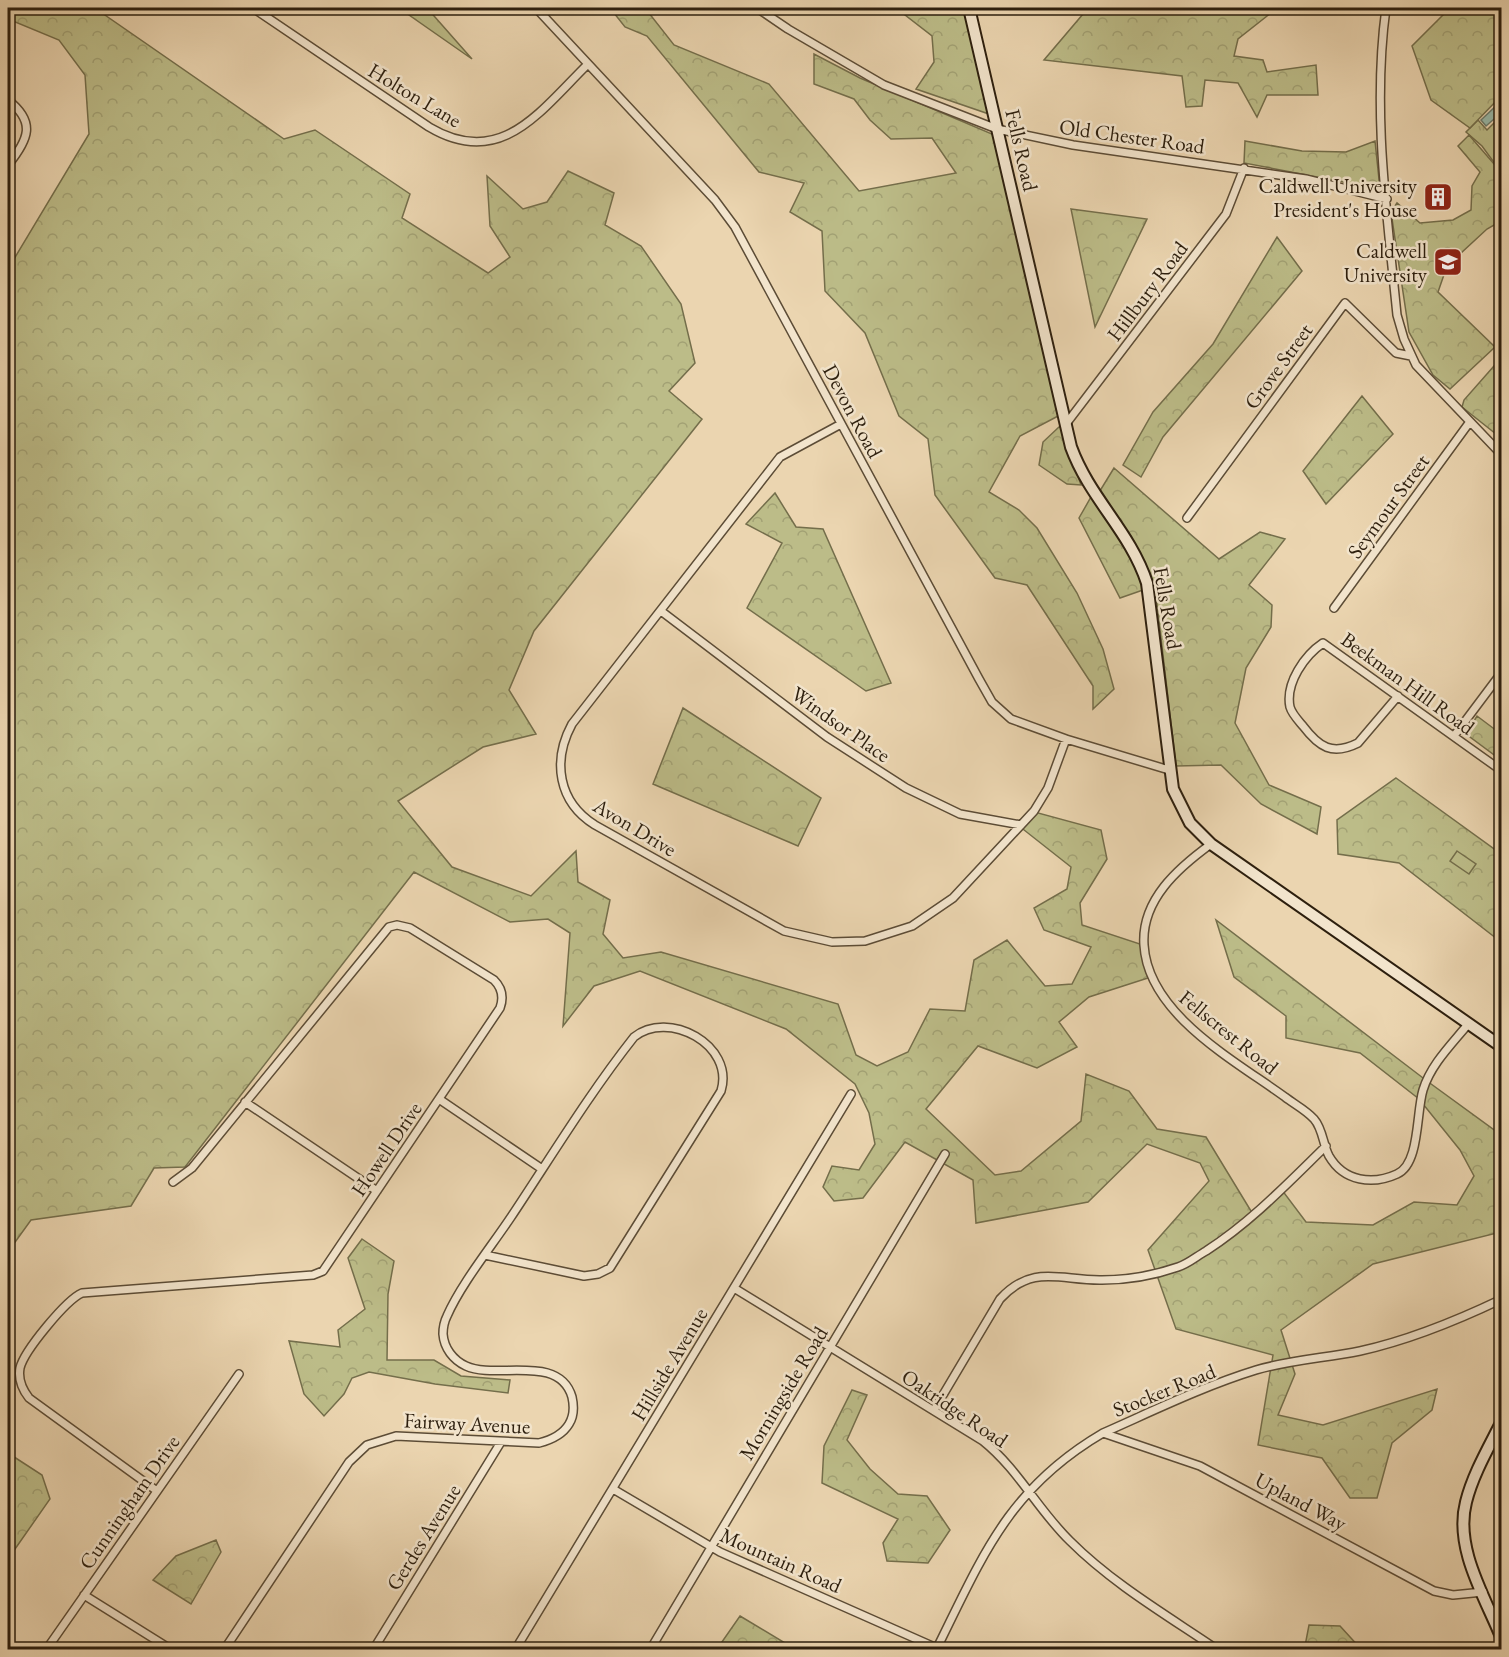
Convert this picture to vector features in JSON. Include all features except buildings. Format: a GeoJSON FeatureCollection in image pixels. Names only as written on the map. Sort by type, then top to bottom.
{"type":"FeatureCollection","features":[{"type":"Feature","properties":{"kind":"street","name":"Holton Lane"},"geometry":{"type":"LineString","coordinates":[[253,8],[429,127],[444,136],[467,143],[493,141],[520,128],[588,64]]}},
{"type":"Feature","properties":{"kind":"street","name":"Devon Road"},"geometry":{"type":"LineString","coordinates":[[536,8],[715,200],[735,227],[992,702],[1011,719],[1066,739],[1169,770]]}},
{"type":"Feature","properties":{"kind":"street","name":"Old Chester Road"},"geometry":{"type":"LineString","coordinates":[[757,8],[788,29],[884,85],[997,129],[1073,145],[1244,168],[1387,199]]}},
{"type":"Feature","properties":{"kind":"street","name":"Fells Road"},"geometry":{"type":"LineString","coordinates":[[969,8],[1064,426],[1085,482],[1140,560],[1147,583],[1169,770],[1173,789],[1183,813],[1211,844],[1502,1047]]}},
{"type":"Feature","properties":{"kind":"street"},"geometry":{"type":"LineString","coordinates":[[1386,8],[1379,80],[1382,153],[1397,315],[1411,356],[1425,378],[1502,455]]}},
{"type":"Feature","properties":{"kind":"street"},"geometry":{"type":"LineString","coordinates":[[8,100],[22,111],[27,124],[24,142],[8,165]]}},
{"type":"Feature","properties":{"kind":"street","name":"Hillbury Road"},"geometry":{"type":"LineString","coordinates":[[1064,426],[1226,214],[1244,168]]}},
{"type":"Feature","properties":{"kind":"street","name":"Grove Street"},"geometry":{"type":"LineString","coordinates":[[1187,518],[1345,303],[1396,353],[1411,356]]}},
{"type":"Feature","properties":{"kind":"street","name":"Seymour Street"},"geometry":{"type":"LineString","coordinates":[[1334,608],[1469,423]]}},
{"type":"Feature","properties":{"kind":"street","name":"Avon Drive"},"geometry":{"type":"LineString","coordinates":[[841,424],[780,457],[572,724],[562,744],[559,765],[563,787],[573,806],[595,825],[784,931],[816,940],[849,942],[881,938],[927,918],[953,898],[1035,810],[1048,788],[1066,739]]}},
{"type":"Feature","properties":{"kind":"street","name":"Windsor Place"},"geometry":{"type":"LineString","coordinates":[[661,611],[827,737],[906,788],[960,814],[1021,825]]}},
{"type":"Feature","properties":{"kind":"street","name":"Beekman Hill Road"},"geometry":{"type":"LineString","coordinates":[[1398,696],[1358,743],[1333,748],[1324,748],[1316,743],[1293,715],[1289,705],[1294,677],[1312,650],[1323,643],[1398,696],[1454,736],[1502,771]]}},
{"type":"Feature","properties":{"kind":"street"},"geometry":{"type":"LineString","coordinates":[[1454,736],[1502,672]]}},
{"type":"Feature","properties":{"kind":"street","name":"Fellscrest Road"},"geometry":{"type":"LineString","coordinates":[[1211,844],[1190,859],[1155,898],[1144,931],[1147,965],[1158,992],[1167,1006],[1185,1023],[1315,1119],[1329,1157],[1344,1171],[1363,1182],[1374,1182],[1400,1173],[1413,1157],[1423,1090],[1433,1067],[1469,1023]]}},
{"type":"Feature","properties":{"kind":"street","name":"Howell Drive"},"geometry":{"type":"LineString","coordinates":[[156,1491],[29,1398],[20,1378],[21,1366],[26,1354],[72,1299],[86,1292],[317,1274],[325,1268],[500,1008],[502,992],[494,980],[410,928],[397,925],[382,932],[192,1168],[173,1182]]}},
{"type":"Feature","properties":{"kind":"street","name":"Fairway Avenue"},"geometry":{"type":"LineString","coordinates":[[224,1650],[349,1462],[360,1450],[374,1441],[396,1436],[539,1443],[551,1440],[569,1424],[573,1406],[568,1388],[554,1376],[542,1372],[470,1368],[459,1362],[450,1353],[443,1335],[446,1317],[485,1255],[625,1047],[639,1032],[658,1026],[672,1028],[706,1044],[716,1053],[723,1071],[721,1091],[610,1268],[598,1274],[584,1276],[485,1255]]}},
{"type":"Feature","properties":{"kind":"street","name":"Hillside Avenue"},"geometry":{"type":"LineString","coordinates":[[515,1650],[851,1094]]}},
{"type":"Feature","properties":{"kind":"street"},"geometry":{"type":"LineString","coordinates":[[439,1099],[543,1169]]}},
{"type":"Feature","properties":{"kind":"street"},"geometry":{"type":"LineString","coordinates":[[246,1102],[377,1191]]}},
{"type":"Feature","properties":{"kind":"street"},"geometry":{"type":"LineString","coordinates":[[934,1410],[1000,1299],[1012,1288],[1039,1276],[1062,1275],[1104,1280],[1152,1274],[1181,1266],[1232,1234],[1326,1146]]}},
{"type":"Feature","properties":{"kind":"street","name":"Morningside Road"},"geometry":{"type":"LineString","coordinates":[[650,1650],[945,1154]]}},
{"type":"Feature","properties":{"kind":"street","name":"Oakridge Road"},"geometry":{"type":"LineString","coordinates":[[734,1288],[934,1410],[994,1450],[1059,1531],[1098,1567],[1218,1650]]}},
{"type":"Feature","properties":{"kind":"street","name":"Stocker Road"},"geometry":{"type":"LineString","coordinates":[[939,1649],[986,1548],[997,1530],[1029,1491],[1062,1461],[1103,1433],[1255,1371],[1297,1360],[1360,1351],[1417,1335],[1447,1325],[1502,1299]]}},
{"type":"Feature","properties":{"kind":"street","name":"Cunningham Drive"},"geometry":{"type":"LineString","coordinates":[[46,1650],[239,1374]]}},
{"type":"Feature","properties":{"kind":"street"},"geometry":{"type":"LineString","coordinates":[[1502,1421],[1472,1484],[1463,1519],[1466,1546],[1502,1639]]}},
{"type":"Feature","properties":{"kind":"street","name":"Upland Way"},"geometry":{"type":"LineString","coordinates":[[1103,1433],[1200,1466],[1434,1591],[1453,1595],[1483,1592]]}},
{"type":"Feature","properties":{"kind":"street","name":"Gerdes Avenue"},"geometry":{"type":"LineString","coordinates":[[373,1650],[501,1442]]}},
{"type":"Feature","properties":{"kind":"street","name":"Mountain Road"},"geometry":{"type":"LineString","coordinates":[[613,1489],[711,1547],[939,1649]]}},
{"type":"Feature","properties":{"kind":"street"},"geometry":{"type":"LineString","coordinates":[[84,1595],[172,1650]]}},
{"type":"Feature","properties":{"kind":"green space"},"geometry":{"type":"Polygon","coordinates":[[[8,8],[52,8],[56,12],[99,11],[284,139],[315,130],[410,194],[402,218],[488,273],[510,257],[490,226],[487,176],[523,209],[547,202],[568,171],[614,193],[605,225],[641,246],[681,304],[695,363],[669,391],[702,419],[534,631],[509,690],[536,734],[483,747],[398,801],[452,867],[531,896],[576,851],[578,882],[610,900],[603,934],[623,958],[661,952],[838,1004],[856,1055],[877,1066],[908,1052],[930,1009],[965,1011],[974,960],[1007,940],[1045,986],[1072,984],[1091,947],[1044,930],[1034,908],[1067,889],[1071,867],[1019,826],[1031,811],[1101,830],[1107,859],[1080,903],[1082,925],[1140,944],[1148,978],[1089,997],[1059,1022],[1077,1047],[1037,1068],[978,1046],[926,1109],[995,1175],[1021,1171],[1081,1121],[1086,1074],[1129,1091],[1157,1129],[1206,1137],[1254,1216],[1282,1190],[1306,1222],[1373,1225],[1414,1202],[1457,1205],[1474,1176],[1460,1150],[1419,1099],[1360,1053],[1286,1038],[1286,1016],[1234,977],[1216,920],[1501,1135],[1501,1232],[1373,1264],[1281,1330],[1295,1374],[1278,1415],[1323,1425],[1437,1389],[1432,1410],[1392,1443],[1377,1498],[1350,1498],[1322,1458],[1258,1445],[1273,1355],[1176,1329],[1148,1250],[1209,1181],[1200,1163],[1147,1144],[1088,1202],[976,1223],[973,1180],[905,1142],[863,1198],[834,1201],[823,1187],[832,1166],[859,1170],[875,1144],[869,1113],[855,1084],[786,1029],[640,971],[594,986],[563,1026],[570,933],[548,919],[510,922],[414,872],[185,1167],[154,1168],[131,1206],[31,1220],[8,1252],[8,269],[89,134],[85,75],[59,40],[8,19],[8,8]]]}},
{"type":"Feature","properties":{"kind":"green space"},"geometry":{"type":"Polygon","coordinates":[[[399,8],[427,8],[472,59],[399,8]]]}},
{"type":"Feature","properties":{"kind":"green space"},"geometry":{"type":"Polygon","coordinates":[[[610,8],[645,8],[674,45],[769,84],[859,191],[956,173],[932,138],[891,139],[870,120],[854,99],[814,84],[814,54],[860,78],[992,134],[998,145],[1060,415],[1020,436],[989,492],[1019,510],[1037,528],[1077,593],[1103,649],[1114,689],[1093,709],[1093,686],[1027,585],[995,578],[935,495],[928,439],[899,416],[865,333],[825,291],[822,231],[790,212],[804,183],[759,172],[647,36],[625,27],[610,8]]]}},
{"type":"Feature","properties":{"kind":"green space"},"geometry":{"type":"Polygon","coordinates":[[[896,8],[966,8],[989,114],[916,89],[934,62],[932,36],[896,8]]]}},
{"type":"Feature","properties":{"kind":"green space"},"geometry":{"type":"Polygon","coordinates":[[[1075,8],[1282,8],[1276,9],[1238,39],[1234,56],[1263,60],[1267,72],[1316,65],[1318,95],[1267,95],[1257,117],[1238,83],[1205,80],[1202,106],[1186,107],[1182,76],[1044,60],[1083,14],[1075,8]]]}},
{"type":"Feature","properties":{"kind":"green space"},"geometry":{"type":"Polygon","coordinates":[[[1450,8],[1501,8],[1501,96],[1470,128],[1431,100],[1412,46],[1450,8]]]}},
{"type":"Feature","properties":{"kind":"green space"},"geometry":{"type":"Polygon","coordinates":[[[1501,116],[1501,152],[1497,155],[1501,162],[1501,172],[1482,146],[1466,132],[1478,120],[1487,130],[1501,116]]]}},
{"type":"Feature","properties":{"kind":"green space"},"geometry":{"type":"Polygon","coordinates":[[[1469,135],[1501,172],[1501,221],[1487,229],[1447,266],[1438,292],[1495,347],[1450,389],[1433,375],[1409,332],[1391,212],[1397,203],[1420,223],[1453,220],[1471,210],[1472,186],[1480,172],[1458,146],[1469,135]]]}},
{"type":"Feature","properties":{"kind":"green space"},"geometry":{"type":"Polygon","coordinates":[[[1245,141],[1302,151],[1346,152],[1375,141],[1380,189],[1244,163],[1245,141]]]}},
{"type":"Feature","properties":{"kind":"green space"},"geometry":{"type":"Polygon","coordinates":[[[1071,209],[1147,219],[1095,327],[1071,209]]]}},
{"type":"Feature","properties":{"kind":"green space"},"geometry":{"type":"Polygon","coordinates":[[[1277,237],[1302,271],[1163,437],[1141,477],[1123,465],[1153,412],[1213,344],[1277,237]]]}},
{"type":"Feature","properties":{"kind":"green space"},"geometry":{"type":"Polygon","coordinates":[[[1501,358],[1501,438],[1462,407],[1464,400],[1501,358]]]}},
{"type":"Feature","properties":{"kind":"green space"},"geometry":{"type":"Polygon","coordinates":[[[1362,396],[1393,434],[1326,504],[1303,471],[1362,396]]]}},
{"type":"Feature","properties":{"kind":"green space"},"geometry":{"type":"Polygon","coordinates":[[[1060,426],[1081,485],[1067,484],[1039,465],[1043,442],[1060,426]]]}},
{"type":"Feature","properties":{"kind":"green space"},"geometry":{"type":"Polygon","coordinates":[[[1114,468],[1219,559],[1260,532],[1285,539],[1249,585],[1272,605],[1271,627],[1246,668],[1235,723],[1269,785],[1321,807],[1317,834],[1261,804],[1221,765],[1176,766],[1157,604],[1142,557],[1098,494],[1114,468]]]}},
{"type":"Feature","properties":{"kind":"green space"},"geometry":{"type":"Polygon","coordinates":[[[775,493],[796,527],[823,529],[891,683],[866,691],[747,608],[782,543],[746,524],[775,493]]]}},
{"type":"Feature","properties":{"kind":"green space"},"geometry":{"type":"Polygon","coordinates":[[[1091,497],[1134,561],[1143,590],[1120,598],[1079,518],[1091,497]]]}},
{"type":"Feature","properties":{"kind":"green space"},"geometry":{"type":"Polygon","coordinates":[[[683,708],[821,798],[798,846],[653,784],[683,708]]]}},
{"type":"Feature","properties":{"kind":"green space"},"geometry":{"type":"Polygon","coordinates":[[[1477,716],[1501,734],[1501,760],[1466,734],[1477,716]]]}},
{"type":"Feature","properties":{"kind":"green space"},"geometry":{"type":"Polygon","coordinates":[[[1396,778],[1501,854],[1501,942],[1399,863],[1338,854],[1337,820],[1396,778]]]}},
{"type":"Feature","properties":{"kind":"green space"},"geometry":{"type":"Polygon","coordinates":[[[1457,851],[1476,864],[1469,874],[1450,861],[1457,851]]]}},
{"type":"Feature","properties":{"kind":"green space"},"geometry":{"type":"Polygon","coordinates":[[[362,1239],[394,1261],[388,1294],[387,1360],[434,1360],[461,1376],[510,1380],[508,1393],[435,1384],[369,1372],[352,1378],[344,1394],[324,1416],[304,1394],[289,1341],[340,1347],[338,1330],[365,1309],[348,1258],[362,1239]]]}},
{"type":"Feature","properties":{"kind":"green space"},"geometry":{"type":"Polygon","coordinates":[[[852,1390],[867,1395],[847,1440],[870,1469],[898,1494],[927,1496],[950,1530],[928,1563],[887,1561],[883,1543],[898,1519],[822,1483],[824,1446],[852,1390]]]}},
{"type":"Feature","properties":{"kind":"green space"},"geometry":{"type":"Polygon","coordinates":[[[8,1453],[42,1475],[50,1499],[8,1559],[8,1453]]]}},
{"type":"Feature","properties":{"kind":"green space"},"geometry":{"type":"Polygon","coordinates":[[[216,1540],[221,1552],[191,1604],[153,1580],[176,1556],[216,1540]]]}},
{"type":"Feature","properties":{"kind":"green space"},"geometry":{"type":"Polygon","coordinates":[[[740,1616],[795,1649],[717,1649],[740,1616]]]}},
{"type":"Feature","properties":{"kind":"green space"},"geometry":{"type":"Polygon","coordinates":[[[1309,1625],[1340,1626],[1361,1649],[1310,1649],[1305,1646],[1309,1625]]]}},
{"type":"Feature","properties":{"kind":"shaded area"},"geometry":{"type":"Polygon","coordinates":[[[1497,105],[1501,107],[1501,113],[1486,126],[1481,120],[1497,105]]]}},
{"type":"Feature","properties":{"kind":"place","name":"Caldwell University President's House"},"geometry":{"type":"Point","coordinates":[1438,197]}},
{"type":"Feature","properties":{"kind":"place","name":"Caldwell University"},"geometry":{"type":"Point","coordinates":[1448,262]}}]}
